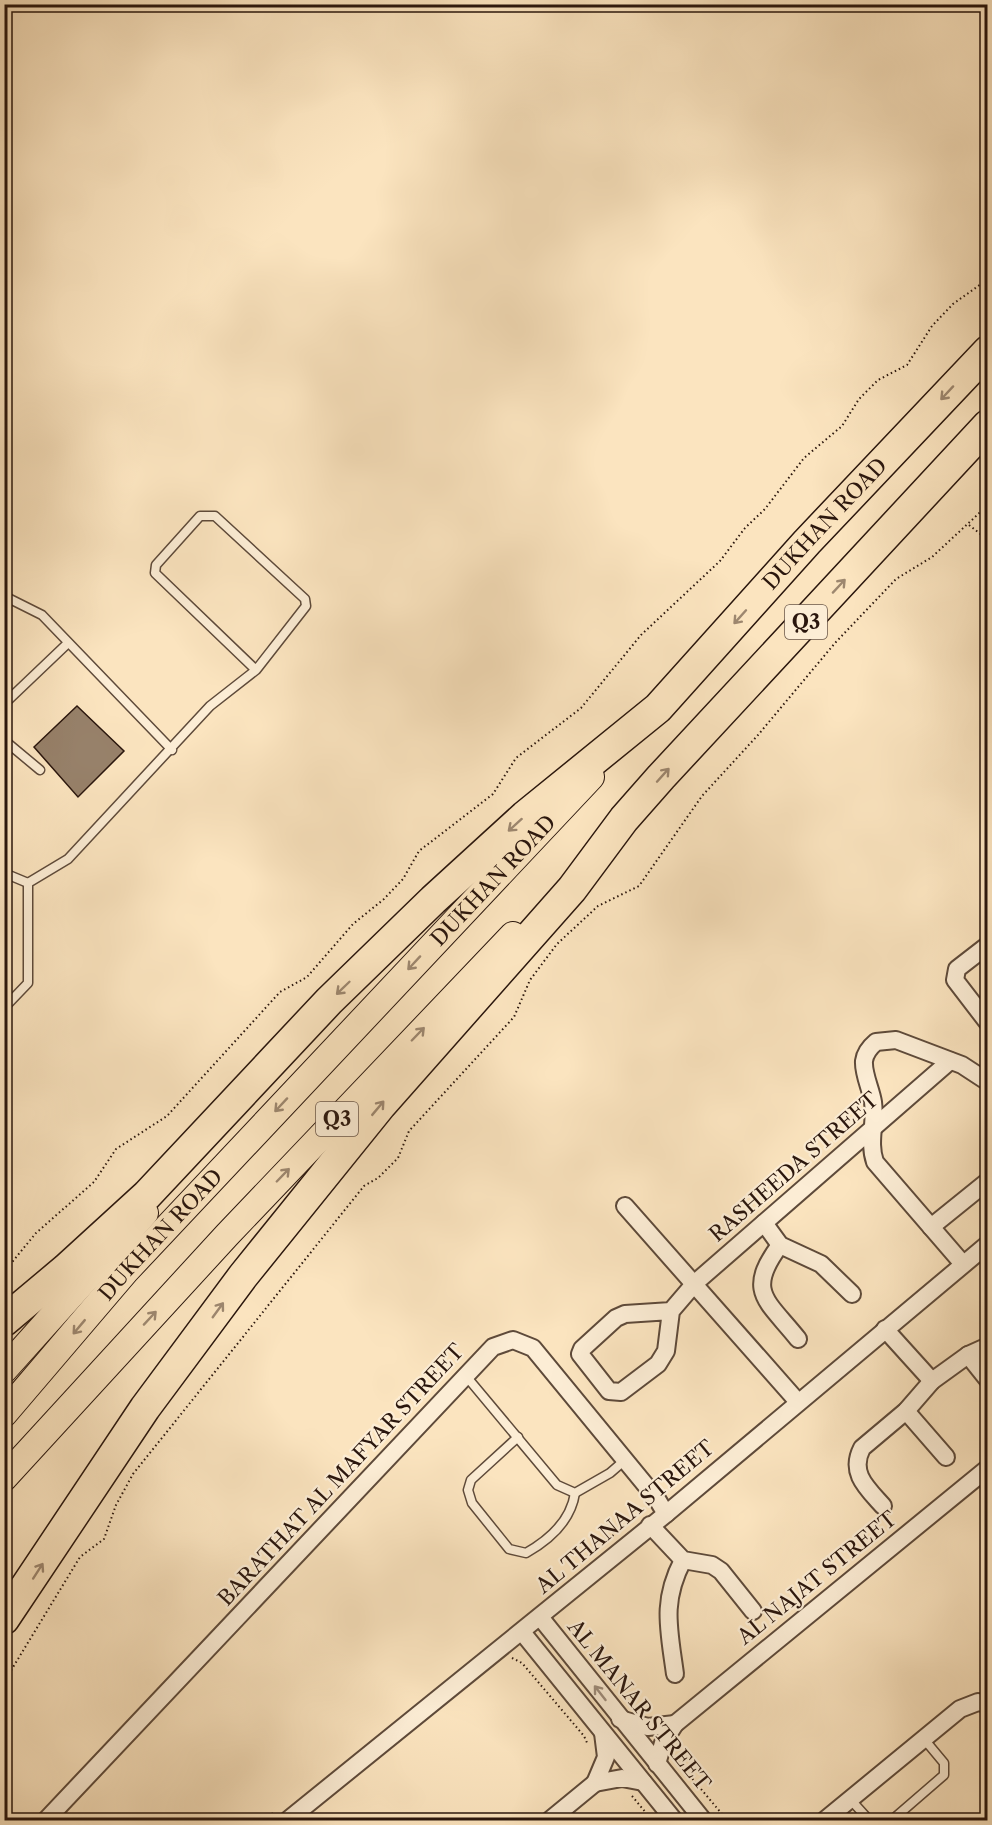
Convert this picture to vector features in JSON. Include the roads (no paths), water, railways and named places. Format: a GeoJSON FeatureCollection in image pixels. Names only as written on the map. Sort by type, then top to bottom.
{"type":"FeatureCollection","features":[{"type":"Feature","properties":{"kind":"highway","name":"DUKHAN ROAD"},"geometry":{"type":"LineString","coordinates":[[658,708],[807,542],[987,351]]}},
{"type":"Feature","properties":{"kind":"highway","name":"Q3"},"geometry":{"type":"LineString","coordinates":[[624,819],[987,425]]}},
{"type":"Feature","properties":{"kind":"highway"},"geometry":{"type":"LineString","coordinates":[[4,1321],[66,1269],[147,1194],[329,1001],[433,900],[525,816],[658,708]]}},
{"type":"Feature","properties":{"kind":"highway"},"geometry":{"type":"LineString","coordinates":[[4,1619],[146,1408],[243,1276],[373,1113],[572,889],[624,819]]}},
{"type":"Feature","properties":{"kind":"main road","name":"DUKHAN ROAD"},"geometry":{"type":"LineString","coordinates":[[4,1414],[126,1271],[502,868],[658,708]]}},
{"type":"Feature","properties":{"kind":"main road","name":"Q3"},"geometry":{"type":"LineString","coordinates":[[4,1478],[227,1235],[624,819]]}},
{"type":"Feature","properties":{"kind":"main road"},"geometry":{"type":"LineString","coordinates":[[4,1370],[231,1119],[256,1079]]}},
{"type":"Feature","properties":{"kind":"main road"},"geometry":{"type":"LineString","coordinates":[[4,1495],[53,1422]]}},
{"type":"Feature","properties":{"kind":"street"},"geometry":{"type":"LineString","coordinates":[[987,945],[957,969],[955,980],[987,1023]]}},
{"type":"Feature","properties":{"kind":"street"},"geometry":{"type":"LineString","coordinates":[[963,1264],[875,1162],[871,1146],[875,1126],[873,1104],[864,1063],[871,1046],[882,1040],[896,1040],[972,1071],[987,1082]]}},
{"type":"Feature","properties":{"kind":"street","name":"RASHEEDA STREET"},"geometry":{"type":"LineString","coordinates":[[670,1311],[695,1283],[950,1061]]}},
{"type":"Feature","properties":{"kind":"street"},"geometry":{"type":"LineString","coordinates":[[932,1227],[987,1181]]}},
{"type":"Feature","properties":{"kind":"street"},"geometry":{"type":"LineString","coordinates":[[624,1206],[695,1283],[798,1402]]}},
{"type":"Feature","properties":{"kind":"street"},"geometry":{"type":"LineString","coordinates":[[765,1223],[780,1245],[821,1264],[852,1294]]}},
{"type":"Feature","properties":{"kind":"street","name":"AL THANAA STREET"},"geometry":{"type":"LineString","coordinates":[[283,1815],[522,1632],[987,1244]]}},
{"type":"Feature","properties":{"kind":"street"},"geometry":{"type":"LineString","coordinates":[[780,1245],[768,1261],[760,1280],[761,1293],[798,1340]]}},
{"type":"Feature","properties":{"kind":"street"},"geometry":{"type":"LineString","coordinates":[[670,1311],[666,1351],[658,1364],[621,1392],[609,1391],[580,1354],[582,1349],[616,1318],[625,1314],[670,1311]]}},
{"type":"Feature","properties":{"kind":"street"},"geometry":{"type":"LineString","coordinates":[[885,1329],[932,1381]]}},
{"type":"Feature","properties":{"kind":"street","name":"BARATHAT AL MAFYAR STREET"},"geometry":{"type":"LineString","coordinates":[[46,1821],[493,1347],[513,1340],[524,1342],[533,1348],[657,1499],[666,1514]]}},
{"type":"Feature","properties":{"kind":"street"},"geometry":{"type":"LineString","coordinates":[[884,1506],[863,1483],[857,1472],[858,1456],[869,1441],[906,1411],[932,1381],[968,1355],[987,1346]]}},
{"type":"Feature","properties":{"kind":"street"},"geometry":{"type":"LineString","coordinates":[[968,1355],[987,1380]]}},
{"type":"Feature","properties":{"kind":"street"},"geometry":{"type":"LineString","coordinates":[[906,1411],[946,1457]]}},
{"type":"Feature","properties":{"kind":"street","name":"AL NAJAT STREET"},"geometry":{"type":"LineString","coordinates":[[657,1764],[663,1743],[675,1724],[987,1468]]}},
{"type":"Feature","properties":{"kind":"street"},"geometry":{"type":"LineString","coordinates":[[650,1526],[683,1560],[697,1561],[721,1571],[753,1611]]}},
{"type":"Feature","properties":{"kind":"street"},"geometry":{"type":"LineString","coordinates":[[675,1674],[668,1597],[671,1582],[683,1560]]}},
{"type":"Feature","properties":{"kind":"street","name":"AL MANAR STREET"},"geometry":{"type":"LineString","coordinates":[[540,1617],[703,1821]]}},
{"type":"Feature","properties":{"kind":"street"},"geometry":{"type":"LineString","coordinates":[[522,1632],[674,1821]]}},
{"type":"Feature","properties":{"kind":"street"},"geometry":{"type":"LineString","coordinates":[[825,1821],[960,1709],[978,1702],[987,1704]]}},
{"type":"Feature","properties":{"kind":"street"},"geometry":{"type":"LineString","coordinates":[[620,1719],[648,1727],[675,1724]]}},
{"type":"Feature","properties":{"kind":"street"},"geometry":{"type":"LineString","coordinates":[[550,1821],[595,1783],[606,1757],[603,1732]]}},
{"type":"Feature","properties":{"kind":"street"},"geometry":{"type":"LineString","coordinates":[[595,1783],[622,1778],[643,1782]]}},
{"type":"Feature","properties":{"kind":"lane"},"geometry":{"type":"LineString","coordinates":[[28,883],[68,859],[172,750],[210,706],[256,670],[304,612],[305,598],[215,516],[200,516],[156,565],[155,573],[256,670]]}},
{"type":"Feature","properties":{"kind":"lane"},"geometry":{"type":"LineString","coordinates":[[4,596],[42,615],[172,750]]}},
{"type":"Feature","properties":{"kind":"lane"},"geometry":{"type":"LineString","coordinates":[[4,704],[68,643]]}},
{"type":"Feature","properties":{"kind":"lane"},"geometry":{"type":"LineString","coordinates":[[4,740],[40,770]]}},
{"type":"Feature","properties":{"kind":"lane"},"geometry":{"type":"LineString","coordinates":[[4,873],[28,883]]}},
{"type":"Feature","properties":{"kind":"lane"},"geometry":{"type":"LineString","coordinates":[[4,1008],[28,983],[28,883]]}},
{"type":"Feature","properties":{"kind":"lane"},"geometry":{"type":"LineString","coordinates":[[466,1376],[556,1485],[575,1493]]}},
{"type":"Feature","properties":{"kind":"lane"},"geometry":{"type":"LineString","coordinates":[[518,1437],[471,1480],[468,1490],[472,1503],[509,1548],[526,1554],[538,1546],[568,1516],[575,1493],[610,1473],[625,1460]]}},
{"type":"Feature","properties":{"kind":"lane"},"geometry":{"type":"LineString","coordinates":[[892,1821],[944,1775],[944,1763],[924,1739]]}},
{"type":"Feature","properties":{"kind":"lane"},"geometry":{"type":"LineString","coordinates":[[850,1799],[869,1821]]}}]}
